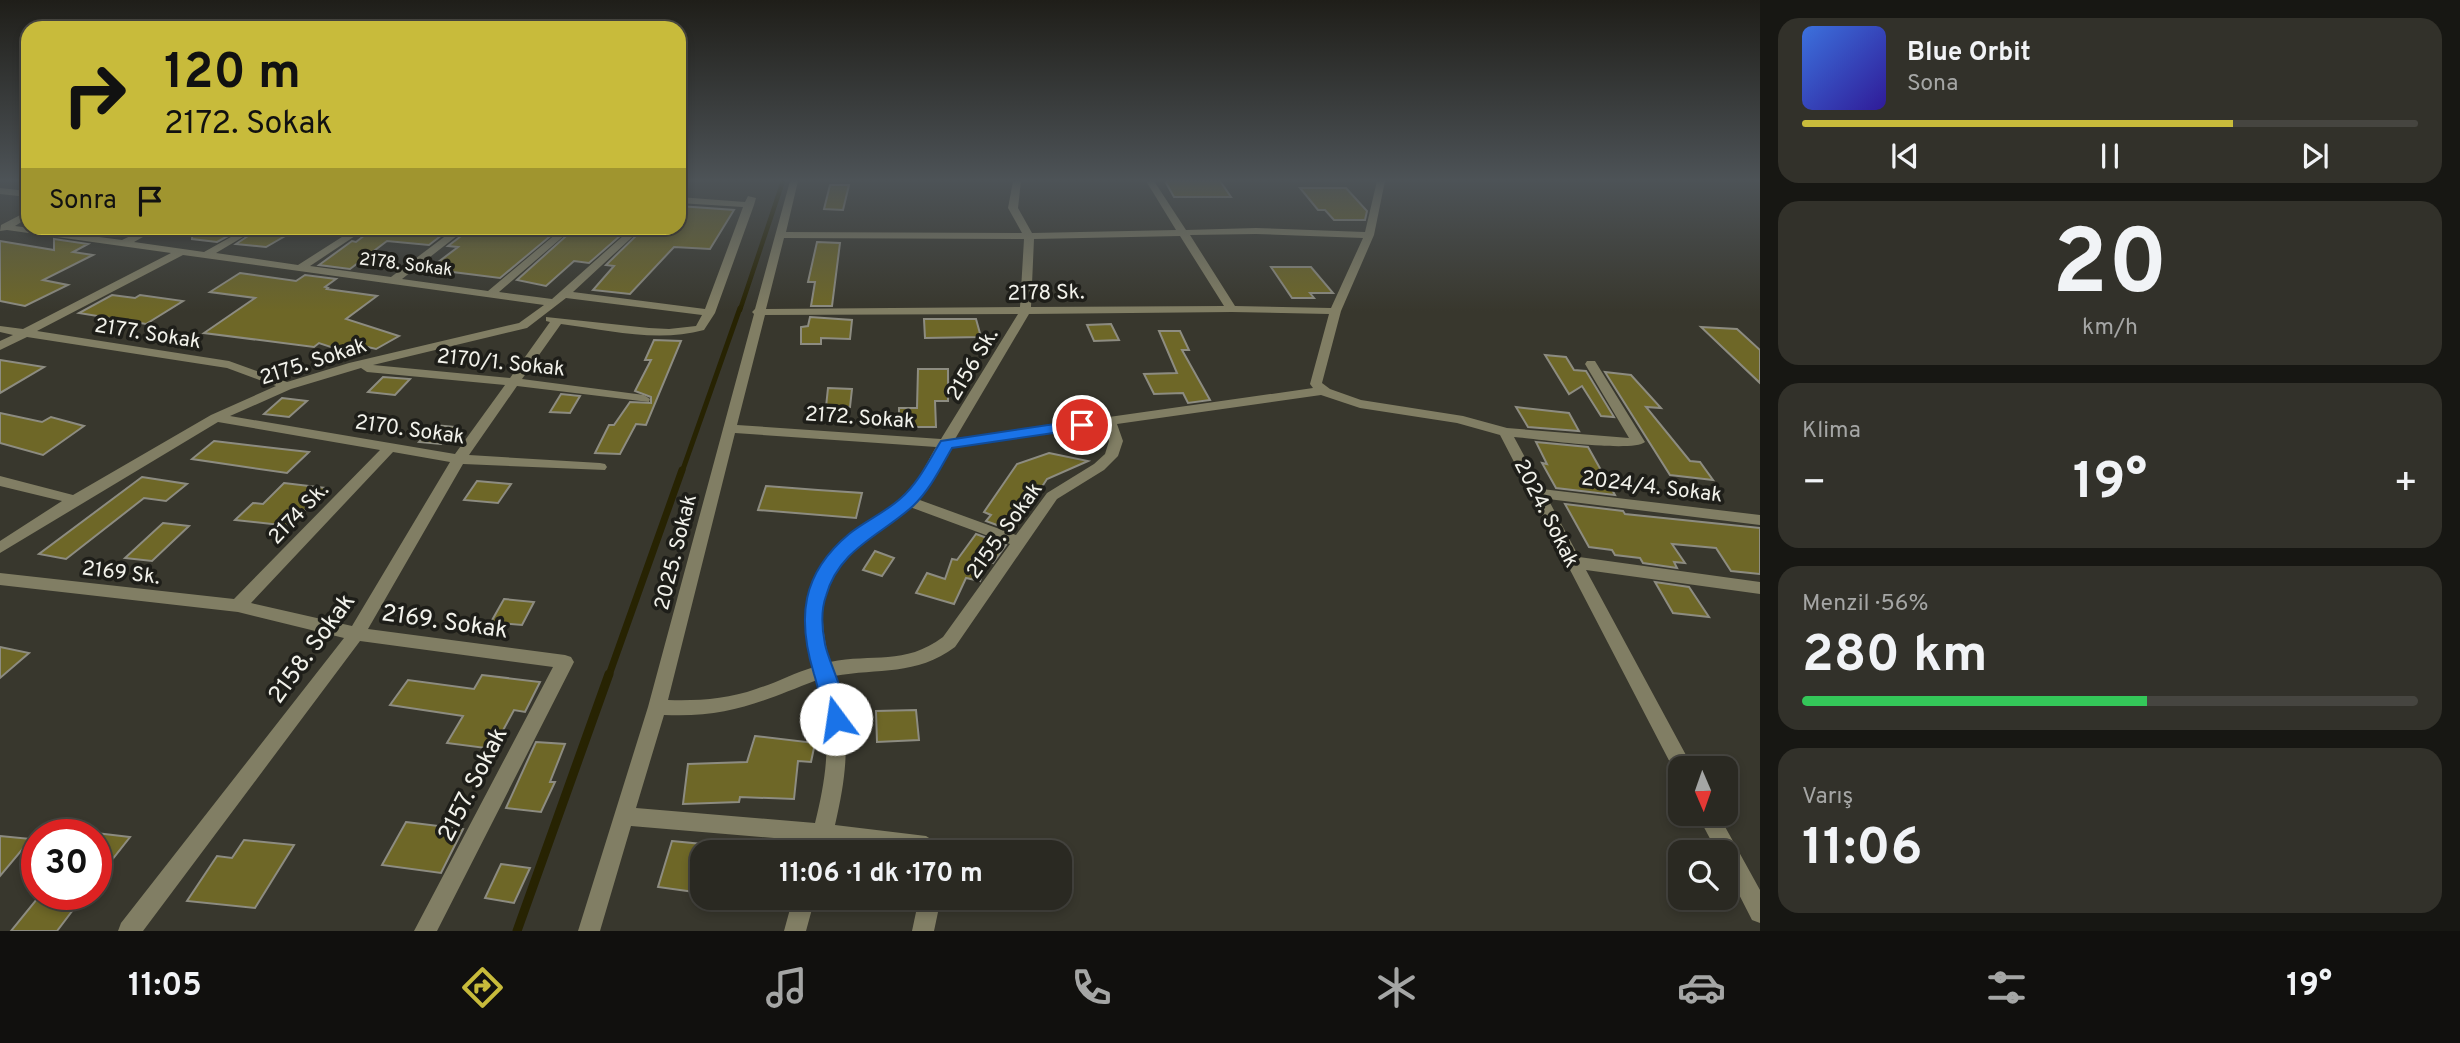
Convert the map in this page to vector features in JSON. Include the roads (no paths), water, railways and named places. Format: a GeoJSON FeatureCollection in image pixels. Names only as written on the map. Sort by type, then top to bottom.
{"type":"FeatureCollection","features":[{"type":"Feature","properties":{"kind":"street"},"geometry":{"type":"LineString","coordinates":[[535,317],[684,333],[701,328],[742,224]]}},
{"type":"Feature","properties":{"kind":"street","name":"2025. Sokak"},"geometry":{"type":"LineString","coordinates":[[589,931],[657,707],[782,224]]}},
{"type":"Feature","properties":{"kind":"street","name":"2156 Sk."},"geometry":{"type":"LineString","coordinates":[[820,840],[835,768],[837,734],[834,705],[821,671],[815,643],[813,614],[816,596],[826,573],[855,538],[908,501],[929,474],[1025,312],[1029,236],[1022,224]]}},
{"type":"Feature","properties":{"kind":"street"},"geometry":{"type":"LineString","coordinates":[[1177,224],[1232,309]]}},
{"type":"Feature","properties":{"kind":"street"},"geometry":{"type":"LineString","coordinates":[[1371,224],[1335,311],[1318,388],[1353,402],[1460,420],[1505,432],[1620,443],[1638,442],[1591,364]]}},
{"type":"Feature","properties":{"kind":"street","name":"2178. Sokak"},"geometry":{"type":"LineString","coordinates":[[2,228],[21,229]]}},
{"type":"Feature","properties":{"kind":"street"},"geometry":{"type":"LineString","coordinates":[[779,235],[1029,236],[1256,231],[1369,235]]}},
{"type":"Feature","properties":{"kind":"street","name":"2178. Sokak"},"geometry":{"type":"LineString","coordinates":[[73,235],[179,253],[393,281],[709,313]]}},
{"type":"Feature","properties":{"kind":"street"},"geometry":{"type":"LineString","coordinates":[[123,244],[140,235]]}},
{"type":"Feature","properties":{"kind":"street"},"geometry":{"type":"LineString","coordinates":[[206,255],[241,235]]}},
{"type":"Feature","properties":{"kind":"street"},"geometry":{"type":"LineString","coordinates":[[300,268],[351,235]]}},
{"type":"Feature","properties":{"kind":"street"},"geometry":{"type":"LineString","coordinates":[[393,281],[453,235]]}},
{"type":"Feature","properties":{"kind":"street"},"geometry":{"type":"LineString","coordinates":[[492,293],[560,235]]}},
{"type":"Feature","properties":{"kind":"street","name":"2175. Sokak"},"geometry":{"type":"LineString","coordinates":[[0,548],[75,500],[216,418],[287,386],[353,366],[523,326],[559,299],[629,235]]}},
{"type":"Feature","properties":{"kind":"street"},"geometry":{"type":"LineString","coordinates":[[0,346],[179,253]]}},
{"type":"Feature","properties":{"kind":"street","name":"2178 Sk."},"geometry":{"type":"LineString","coordinates":[[758,312],[1232,309],[1335,311]]}},
{"type":"Feature","properties":{"kind":"street","name":"2158. Sokak"},"geometry":{"type":"LineString","coordinates":[[129,931],[356,634],[458,458],[558,320]]}},
{"type":"Feature","properties":{"kind":"street","name":"2177. Sokak"},"geometry":{"type":"LineString","coordinates":[[0,329],[229,365],[287,386]]}},
{"type":"Feature","properties":{"kind":"street","name":"2170/1. Sokak"},"geometry":{"type":"LineString","coordinates":[[353,366],[514,382],[644,399]]}},
{"type":"Feature","properties":{"kind":"street","name":"2172. Sokak"},"geometry":{"type":"LineString","coordinates":[[728,428],[947,444],[1318,388]]}},
{"type":"Feature","properties":{"kind":"street","name":"2170. Sokak"},"geometry":{"type":"LineString","coordinates":[[216,418],[458,458],[600,467]]}},
{"type":"Feature","properties":{"kind":"street","name":"2155. Sokak"},"geometry":{"type":"LineString","coordinates":[[821,671],[908,663],[931,655],[949,642],[1052,496],[1100,467],[1111,456],[1115,441],[1109,421]]}},
{"type":"Feature","properties":{"kind":"street","name":"2024. Sokak"},"geometry":{"type":"LineString","coordinates":[[1505,432],[1677,756]]}},
{"type":"Feature","properties":{"kind":"street","name":"2174 Sk."},"geometry":{"type":"LineString","coordinates":[[238,606],[389,448]]}},
{"type":"Feature","properties":{"kind":"street"},"geometry":{"type":"LineString","coordinates":[[0,481],[75,500]]}},
{"type":"Feature","properties":{"kind":"street","name":"2024/4. Sokak"},"geometry":{"type":"LineString","coordinates":[[1539,493],[1760,520]]}},
{"type":"Feature","properties":{"kind":"street"},"geometry":{"type":"LineString","coordinates":[[908,501],[1020,542]]}},
{"type":"Feature","properties":{"kind":"street"},"geometry":{"type":"LineString","coordinates":[[1572,562],[1760,588]]}},
{"type":"Feature","properties":{"kind":"street","name":"2169 Sk."},"geometry":{"type":"LineString","coordinates":[[0,579],[238,606]]}},
{"type":"Feature","properties":{"kind":"street","name":"2169. Sokak"},"geometry":{"type":"LineString","coordinates":[[238,606],[356,634],[565,662]]}},
{"type":"Feature","properties":{"kind":"street","name":"2157. Sokak"},"geometry":{"type":"LineString","coordinates":[[425,931],[565,662]]}},
{"type":"Feature","properties":{"kind":"street"},"geometry":{"type":"LineString","coordinates":[[657,707],[707,707],[732,703],[821,671]]}},
{"type":"Feature","properties":{"kind":"street"},"geometry":{"type":"LineString","coordinates":[[624,816],[797,840]]}},
{"type":"Feature","properties":{"kind":"street"},"geometry":{"type":"LineString","coordinates":[[1713,826],[1760,912]]}},
{"type":"Feature","properties":{"kind":"street"},"geometry":{"type":"LineString","coordinates":[[795,931],[801,910]]}},
{"type":"Feature","properties":{"kind":"street"},"geometry":{"type":"LineString","coordinates":[[923,931],[927,910]]}},
{"type":"Feature","properties":{"kind":"waterway"},"geometry":{"type":"LineString","coordinates":[[740,310],[769,224]]}},
{"type":"Feature","properties":{"kind":"waterway"},"geometry":{"type":"LineString","coordinates":[[682,472],[740,308]]}},
{"type":"Feature","properties":{"kind":"waterway"},"geometry":{"type":"LineString","coordinates":[[609,675],[682,470]]}},
{"type":"Feature","properties":{"kind":"waterway"},"geometry":{"type":"LineString","coordinates":[[517,931],[609,674]]}}]}
